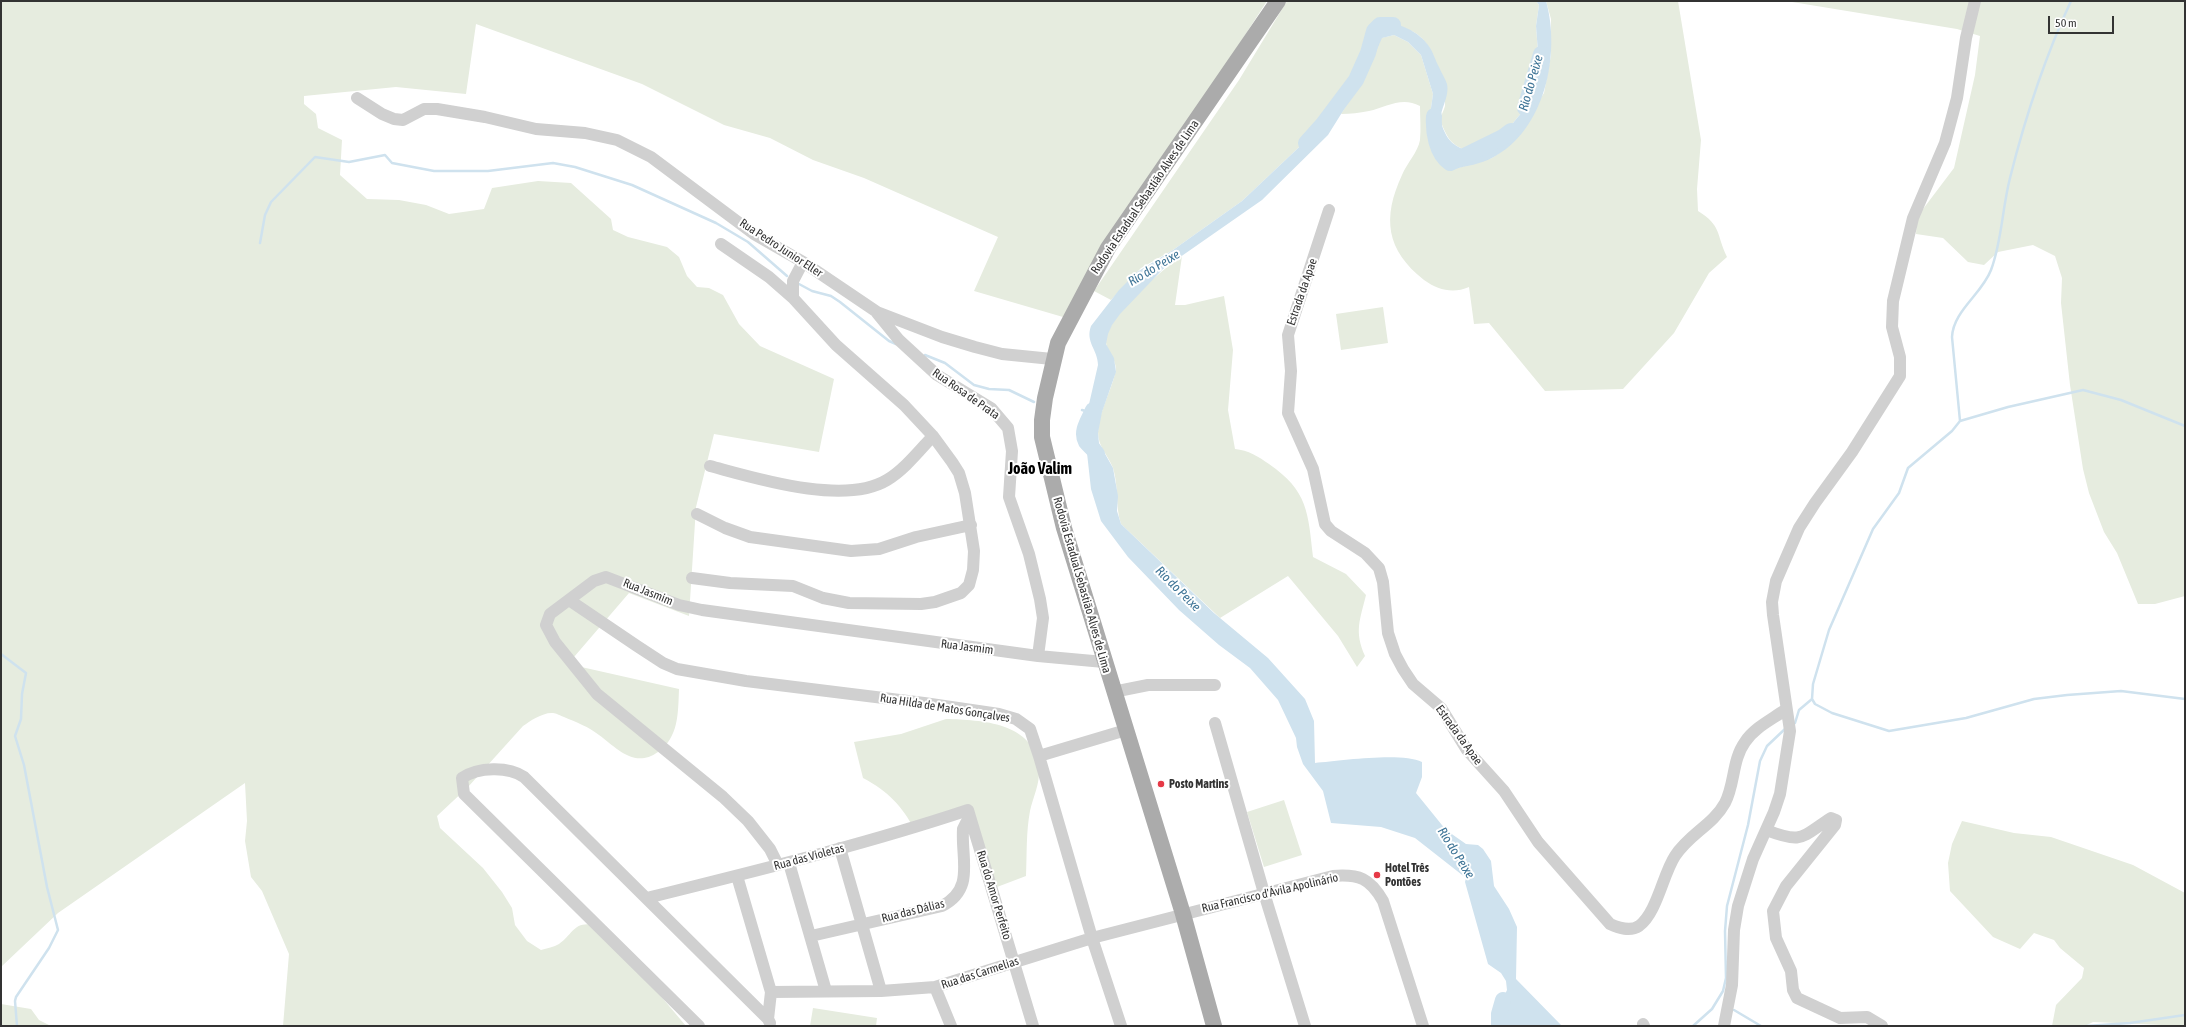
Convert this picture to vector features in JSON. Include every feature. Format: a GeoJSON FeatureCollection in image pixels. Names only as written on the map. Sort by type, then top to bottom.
{"type":"FeatureCollection","features":[{"type":"Feature","properties":{"kind":"main road","name":"Rodovia Estadual Sebastião Alves de Lima"},"geometry":{"type":"LineString","coordinates":[[1214,1026],[1183,914],[1104,662],[1064,528],[1045,454],[1042,420],[1052,359],[1065,326],[1108,248],[1278,1]]}},
{"type":"Feature","properties":{"kind":"street"},"geometry":{"type":"LineString","coordinates":[[1724,1026],[1732,985],[1734,930],[1738,906],[1753,859],[1780,794],[1787,721],[1772,602],[1776,581],[1783,561],[1806,516],[1852,452],[1900,376],[1900,357],[1892,327],[1893,301],[1913,218],[1945,143],[1957,98],[1966,38],[1975,1]]}},
{"type":"Feature","properties":{"kind":"street","name":"Rua Pedro Junior Eller"},"geometry":{"type":"LineString","coordinates":[[357,98],[382,114],[394,119],[403,120],[418,111],[429,109],[472,114],[536,129],[603,136],[632,146],[711,200],[754,234],[803,262],[877,312],[942,337],[975,347],[1002,354],[1052,359]]}},
{"type":"Feature","properties":{"kind":"street","name":"Estrada da Apae"},"geometry":{"type":"LineString","coordinates":[[1329,210],[1292,318],[1287,346],[1291,371],[1288,413],[1313,469],[1325,524],[1331,531],[1364,553],[1379,568],[1383,582],[1388,633],[1394,654],[1402,670],[1413,684],[1441,708],[1467,750],[1512,801],[1538,842],[1610,924],[1623,929],[1631,929],[1641,925],[1645,920],[1674,856],[1690,838],[1710,823],[1725,802],[1738,753],[1743,744],[1757,729],[1787,721]]}},
{"type":"Feature","properties":{"kind":"street"},"geometry":{"type":"LineString","coordinates":[[692,578],[730,583],[793,586],[823,598],[849,603],[935,602],[961,593],[969,585],[973,570],[974,551],[971,525],[959,473],[933,436],[904,405],[836,345],[794,298],[769,277],[721,244]]}},
{"type":"Feature","properties":{"kind":"street"},"geometry":{"type":"LineString","coordinates":[[794,298],[793,281],[803,262]]}},
{"type":"Feature","properties":{"kind":"street","name":"Rua Rosa de Prata"},"geometry":{"type":"LineString","coordinates":[[877,312],[900,340],[937,375],[991,408],[1008,428],[1012,452],[1009,497],[1029,554],[1043,618],[1038,656]]}},
{"type":"Feature","properties":{"kind":"street"},"geometry":{"type":"LineString","coordinates":[[710,466],[761,480],[829,491],[851,490],[880,484],[887,480],[933,436]]}},
{"type":"Feature","properties":{"kind":"street"},"geometry":{"type":"LineString","coordinates":[[697,514],[730,530],[750,536],[851,551],[879,549],[916,537],[971,525]]}},
{"type":"Feature","properties":{"kind":"street","name":"Rua Jasmim"},"geometry":{"type":"LineString","coordinates":[[783,864],[748,821],[723,797],[597,694],[555,642],[546,625],[550,614],[594,581],[606,577],[679,605],[702,610],[1038,656],[1104,662]]}},
{"type":"Feature","properties":{"kind":"street","name":"Rua Hilda de Matos Gonçalves"},"geometry":{"type":"LineString","coordinates":[[569,600],[663,663],[677,669],[746,681],[924,703],[999,714],[1016,719],[1030,729],[1092,938],[1121,1026]]}},
{"type":"Feature","properties":{"kind":"street"},"geometry":{"type":"LineString","coordinates":[[1114,692],[1148,685],[1215,685]]}},
{"type":"Feature","properties":{"kind":"street"},"geometry":{"type":"LineString","coordinates":[[1215,723],[1264,893],[1305,1026]]}},
{"type":"Feature","properties":{"kind":"street"},"geometry":{"type":"LineString","coordinates":[[1039,756],[1126,730]]}},
{"type":"Feature","properties":{"kind":"street"},"geometry":{"type":"LineString","coordinates":[[699,1026],[464,794],[462,778],[477,772],[490,770],[506,770],[518,773],[648,898],[770,1022]]}},
{"type":"Feature","properties":{"kind":"street","name":"Rua das Violetas"},"geometry":{"type":"LineString","coordinates":[[648,898],[970,815]]}},
{"type":"Feature","properties":{"kind":"street","name":"Rua das Dálias"},"geometry":{"type":"LineString","coordinates":[[811,936],[942,906],[957,897],[964,879],[963,829],[970,815]]}},
{"type":"Feature","properties":{"kind":"street","name":"Rua do Amor Perfeito"},"geometry":{"type":"LineString","coordinates":[[970,815],[1033,1026]]}},
{"type":"Feature","properties":{"kind":"street"},"geometry":{"type":"LineString","coordinates":[[1766,830],[1779,835],[1798,838],[1807,836],[1831,818],[1836,820],[1835,825],[1796,873],[1778,901],[1773,916],[1776,938],[1791,971],[1793,990],[1797,998],[1840,1018],[1867,1017],[1882,1026]]}},
{"type":"Feature","properties":{"kind":"street"},"geometry":{"type":"LineString","coordinates":[[840,848],[880,991]]}},
{"type":"Feature","properties":{"kind":"street"},"geometry":{"type":"LineString","coordinates":[[783,864],[811,936],[826,991]]}},
{"type":"Feature","properties":{"kind":"street","name":"Rua Francisco d'Ávila Apolinário"},"geometry":{"type":"LineString","coordinates":[[1183,914],[1333,876],[1349,875],[1364,879],[1374,886],[1383,901],[1423,1026]]}},
{"type":"Feature","properties":{"kind":"street"},"geometry":{"type":"LineString","coordinates":[[736,876],[771,992],[770,1022]]}},
{"type":"Feature","properties":{"kind":"street","name":"Rua das Carmelias"},"geometry":{"type":"LineString","coordinates":[[771,992],[880,991],[935,987],[1092,938],[1183,914]]}},
{"type":"Feature","properties":{"kind":"street"},"geometry":{"type":"LineString","coordinates":[[935,987],[951,1026]]}},
{"type":"Feature","properties":{"kind":"shaded area"},"geometry":{"type":"Polygon","coordinates":[[[1,1],[1267,1],[1063,317],[974,291],[998,237],[864,178],[813,160],[770,138],[724,125],[642,84],[476,24],[466,94],[396,87],[304,96],[304,104],[316,114],[318,128],[342,140],[340,175],[367,199],[399,200],[426,205],[449,214],[484,209],[492,188],[538,181],[571,183],[611,219],[613,230],[628,237],[667,247],[679,257],[687,276],[697,287],[709,288],[723,295],[739,324],[760,346],[834,379],[819,452],[714,434],[696,507],[689,616],[629,593],[568,664],[679,689],[676,724],[674,732],[665,746],[649,757],[634,758],[619,751],[595,732],[582,725],[556,713],[545,714],[523,726],[468,787],[437,816],[440,828],[483,868],[502,892],[512,908],[515,925],[527,941],[541,950],[559,944],[574,929],[582,925],[594,925],[637,968],[686,1026],[283,1026],[289,954],[262,891],[251,877],[245,841],[247,821],[245,783],[58,913],[1,967],[1,1]]]}},
{"type":"Feature","properties":{"kind":"shaded area"},"geometry":{"type":"Polygon","coordinates":[[[1287,1],[1536,1],[1539,5],[1536,26],[1539,65],[1522,112],[1504,134],[1473,153],[1460,148],[1452,142],[1440,120],[1445,106],[1445,100],[1436,67],[1427,45],[1414,32],[1404,28],[1376,26],[1346,94],[1330,118],[1242,201],[1173,250],[1141,268],[1111,300],[1094,291],[1239,80],[1287,1]]]}},
{"type":"Feature","properties":{"kind":"shaded area"},"geometry":{"type":"Polygon","coordinates":[[[1546,1],[1678,1],[1701,140],[1697,189],[1698,211],[1706,216],[1715,226],[1727,257],[1709,273],[1674,333],[1623,389],[1545,391],[1489,323],[1474,324],[1469,287],[1457,290],[1446,290],[1424,280],[1411,269],[1395,245],[1391,232],[1390,219],[1396,191],[1404,171],[1419,144],[1420,106],[1413,103],[1400,102],[1369,111],[1341,114],[1366,74],[1381,38],[1394,35],[1408,42],[1421,55],[1433,94],[1429,122],[1445,156],[1454,169],[1492,158],[1509,146],[1544,93],[1551,55],[1551,19],[1546,1]]]}},
{"type":"Feature","properties":{"kind":"shaded area"},"geometry":{"type":"Polygon","coordinates":[[[1786,1],[2185,1],[2185,596],[2155,604],[2138,604],[2117,553],[2104,532],[2089,493],[2083,469],[2070,385],[2061,303],[2062,278],[2055,256],[2033,245],[1998,252],[1984,265],[1968,262],[1943,238],[1916,234],[1917,217],[1954,168],[1975,75],[1980,36],[1957,29],[1786,1]]]}},
{"type":"Feature","properties":{"kind":"shaded area"},"geometry":{"type":"Polygon","coordinates":[[[1182,256],[1175,305],[1185,305],[1224,296],[1233,350],[1228,410],[1235,449],[1249,452],[1261,459],[1282,474],[1292,484],[1299,493],[1304,504],[1310,527],[1313,557],[1346,574],[1366,595],[1359,626],[1360,639],[1365,656],[1357,667],[1338,636],[1288,576],[1220,618],[1121,524],[1118,510],[1115,475],[1111,463],[1098,437],[1100,417],[1116,370],[1116,366],[1106,343],[1108,333],[1114,321],[1136,295],[1182,256]]]}},
{"type":"Feature","properties":{"kind":"shaded area"},"geometry":{"type":"Polygon","coordinates":[[[1383,307],[1388,343],[1341,350],[1336,314],[1383,307]]]}},
{"type":"Feature","properties":{"kind":"shaded area"},"geometry":{"type":"Polygon","coordinates":[[[946,719],[990,723],[1004,727],[1017,733],[1028,742],[1035,753],[1039,775],[1029,819],[1026,876],[997,887],[972,811],[915,830],[905,813],[894,800],[863,778],[854,742],[901,734],[946,719]]]}},
{"type":"Feature","properties":{"kind":"shaded area"},"geometry":{"type":"Polygon","coordinates":[[[1284,800],[1302,855],[1264,867],[1247,812],[1284,800]]]}},
{"type":"Feature","properties":{"kind":"shaded area"},"geometry":{"type":"Polygon","coordinates":[[[1962,821],[2014,833],[2051,837],[2133,865],[2185,893],[2185,1026],[2093,1022],[2085,1026],[2052,1026],[2056,1005],[2082,978],[2084,968],[2060,948],[2054,940],[2034,933],[2020,949],[1993,937],[1950,891],[1948,863],[1952,844],[1962,821]]]}},
{"type":"Feature","properties":{"kind":"shaded area"},"geometry":{"type":"Polygon","coordinates":[[[1,1004],[31,1009],[39,1020],[51,1026],[1,1026],[1,1004]]]}},
{"type":"Feature","properties":{"kind":"shaded area"},"geometry":{"type":"Polygon","coordinates":[[[813,1008],[877,1018],[876,1026],[810,1026],[813,1008]]]}},
{"type":"Feature","properties":{"kind":"water"},"geometry":{"type":"Polygon","coordinates":[[[1536,1],[1546,1],[1550,22],[1551,44],[1549,67],[1544,89],[1536,110],[1525,130],[1510,146],[1483,162],[1454,169],[1450,167],[1429,122],[1433,94],[1421,55],[1408,42],[1394,35],[1382,38],[1366,74],[1328,135],[1262,200],[1163,269],[1120,314],[1112,325],[1106,344],[1114,358],[1116,372],[1102,412],[1098,433],[1099,443],[1113,468],[1118,496],[1117,511],[1121,524],[1214,613],[1268,658],[1305,699],[1314,721],[1315,763],[1386,757],[1412,759],[1422,762],[1422,777],[1416,793],[1446,830],[1466,844],[1478,845],[1483,849],[1491,861],[1494,886],[1509,909],[1517,927],[1516,979],[1562,1026],[1502,1026],[1498,1019],[1498,1009],[1507,990],[1506,981],[1501,973],[1488,964],[1465,882],[1466,878],[1415,838],[1381,827],[1331,823],[1323,791],[1303,764],[1297,747],[1296,738],[1278,700],[1250,668],[1219,645],[1179,610],[1128,557],[1101,521],[1091,489],[1084,426],[1098,365],[1090,337],[1091,326],[1119,290],[1137,272],[1173,250],[1242,201],[1330,118],[1346,94],[1376,26],[1390,24],[1405,27],[1418,35],[1428,45],[1447,84],[1447,94],[1441,114],[1441,123],[1446,135],[1456,146],[1473,153],[1504,134],[1522,112],[1539,65],[1536,26],[1539,5],[1536,1]]]}},
{"type":"Feature","properties":{"kind":"waterway"},"geometry":{"type":"LineString","coordinates":[[1960,421],[1952,337],[1954,328],[1962,311],[1987,279],[1995,259],[2007,190],[2022,133],[2044,66],[2071,1]]}},
{"type":"Feature","properties":{"kind":"waterway","name":"Rio do Peixe"},"geometry":{"type":"LineString","coordinates":[[1306,143],[1323,124],[1356,80],[1368,53],[1374,31],[1380,25],[1393,25]]}},
{"type":"Feature","properties":{"kind":"waterway","name":"Rio do Peixe"},"geometry":{"type":"LineString","coordinates":[[1525,108],[1541,54]]}},
{"type":"Feature","properties":{"kind":"waterway","name":"Rio do Peixe"},"geometry":{"type":"LineString","coordinates":[[1434,116],[1436,142],[1441,154],[1450,163],[1503,137],[1511,131]]}},
{"type":"Feature","properties":{"kind":"waterway"},"geometry":{"type":"LineString","coordinates":[[260,243],[265,215],[271,202],[315,157],[349,162],[385,155],[392,163],[434,171],[488,171],[553,163],[575,167],[632,185],[716,223],[748,242],[787,276]]}},
{"type":"Feature","properties":{"kind":"waterway"},"geometry":{"type":"LineString","coordinates":[[799,284],[812,291],[831,296],[889,341],[896,344]]}},
{"type":"Feature","properties":{"kind":"waterway"},"geometry":{"type":"LineString","coordinates":[[925,355],[945,363],[974,385],[989,389],[1009,390],[1034,402]]}},
{"type":"Feature","properties":{"kind":"waterway"},"geometry":{"type":"LineString","coordinates":[[2185,426],[2121,400],[2083,390],[2008,407],[1960,421],[1952,431],[1908,468],[1899,493],[1873,529],[1829,630],[1813,684],[1812,699],[1815,704],[1832,713],[1889,731],[1966,718],[2034,699],[2067,695],[2121,691],[2185,699]]}},
{"type":"Feature","properties":{"kind":"waterway"},"geometry":{"type":"LineString","coordinates":[[1082,410],[1089,412]]}},
{"type":"Feature","properties":{"kind":"waterway","name":"Rio do Peixe"},"geometry":{"type":"LineString","coordinates":[[1093,410],[1086,426],[1084,438],[1097,454]]}},
{"type":"Feature","properties":{"kind":"waterway"},"geometry":{"type":"LineString","coordinates":[[1,654],[26,673],[22,694],[21,719],[15,736],[24,765],[47,887],[58,930],[49,948],[16,997],[17,1026]]}},
{"type":"Feature","properties":{"kind":"waterway"},"geometry":{"type":"LineString","coordinates":[[1792,725],[1795,723],[1799,710],[1812,699]]}},
{"type":"Feature","properties":{"kind":"waterway"},"geometry":{"type":"LineString","coordinates":[[1693,1026],[1712,1009],[1723,991],[1726,978],[1725,931],[1727,906],[1748,825],[1760,761],[1767,746],[1786,728]]}},
{"type":"Feature","properties":{"kind":"waterway","name":"Rio do Peixe"},"geometry":{"type":"LineString","coordinates":[[1499,1026],[1499,1014],[1503,1000]]}},
{"type":"Feature","properties":{"kind":"waterway"},"geometry":{"type":"LineString","coordinates":[[1734,1010],[1761,1026]]}},
{"type":"Feature","properties":{"kind":"waterway"},"geometry":{"type":"LineString","coordinates":[[2086,1026],[2130,1023],[2185,1015]]}},
{"type":"Feature","properties":{"kind":"place","name":"Posto Martins"},"geometry":{"type":"Point","coordinates":[1161,784]}},
{"type":"Feature","properties":{"kind":"place","name":"Hotel Três Pontões"},"geometry":{"type":"Point","coordinates":[1377,875]}},
{"type":"Feature","properties":{"kind":"district","name":"João Valim"},"geometry":{"type":"Point","coordinates":[1040,469]}}]}
